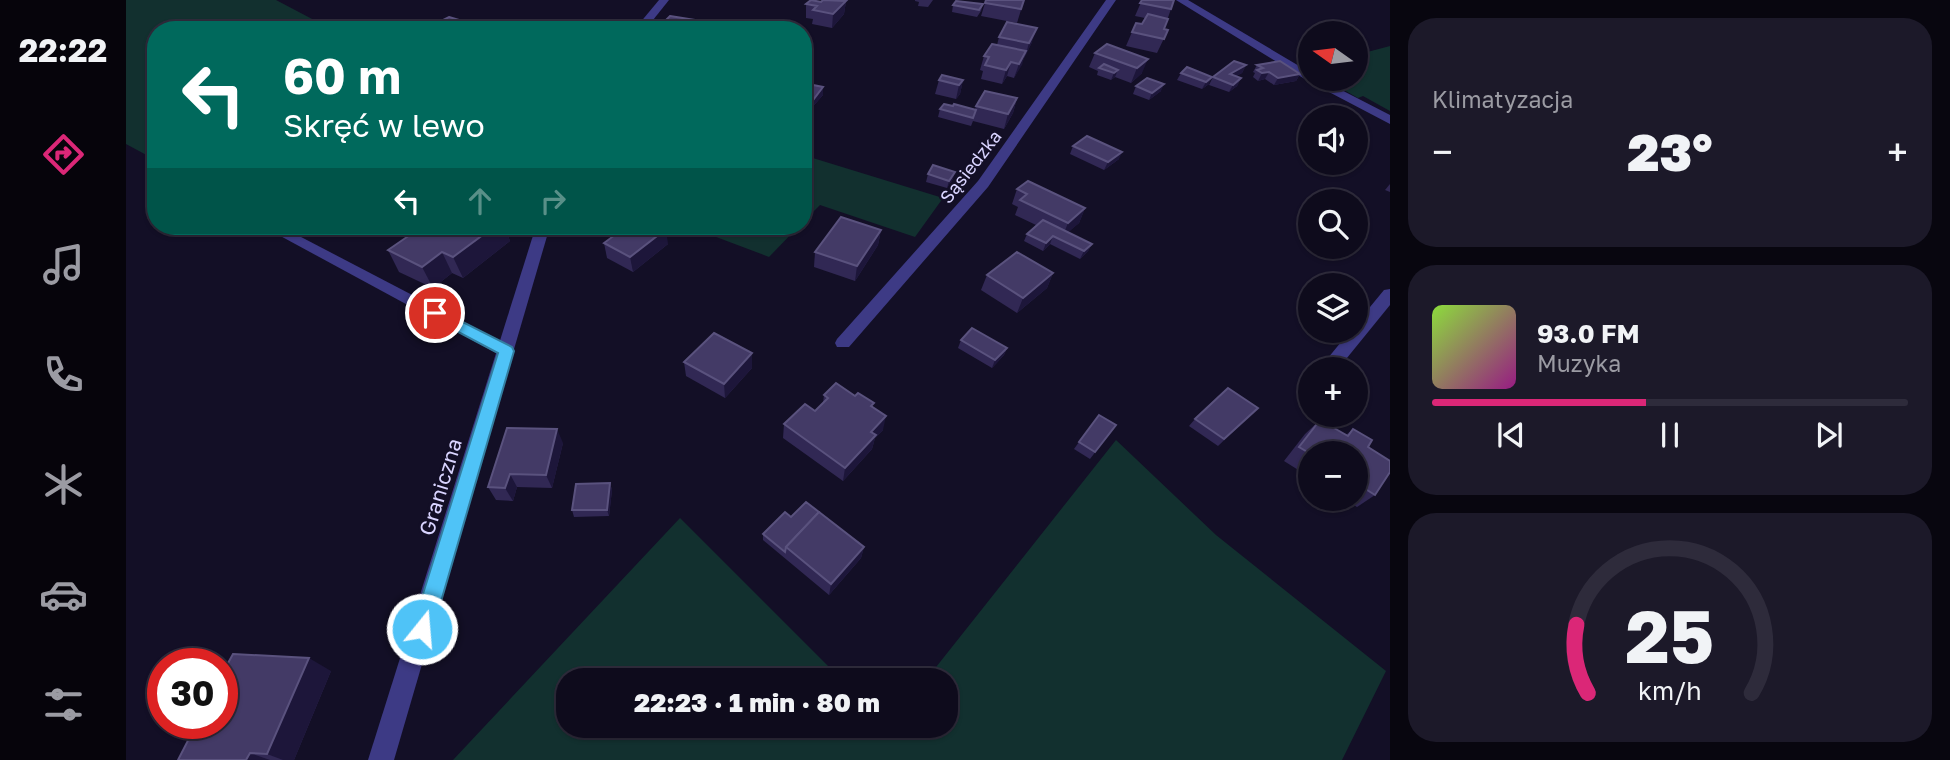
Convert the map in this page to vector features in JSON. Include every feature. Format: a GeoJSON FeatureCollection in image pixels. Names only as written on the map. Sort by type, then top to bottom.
{"type":"FeatureCollection","features":[{"type":"Feature","properties":{"kind":"street"},"geometry":{"type":"LineString","coordinates":[[646,21],[664,0]]}},
{"type":"Feature","properties":{"kind":"street","name":"Sąsiedzka"},"geometry":{"type":"LineString","coordinates":[[843,343],[983,184],[1111,0]]}},
{"type":"Feature","properties":{"kind":"street"},"geometry":{"type":"LineString","coordinates":[[1181,0],[1298,70]]}},
{"type":"Feature","properties":{"kind":"street"},"geometry":{"type":"LineString","coordinates":[[1335,91],[1390,120]]}},
{"type":"Feature","properties":{"kind":"street"},"geometry":{"type":"LineString","coordinates":[[286,235],[506,351]]}},
{"type":"Feature","properties":{"kind":"street","name":"Graniczna"},"geometry":{"type":"LineString","coordinates":[[381,760],[540,235]]}},
{"type":"Feature","properties":{"kind":"street"},"geometry":{"type":"LineString","coordinates":[[1338,357],[1390,293]]}},
{"type":"Feature","properties":{"kind":"green space"},"geometry":{"type":"Polygon","coordinates":[[[126,0],[276,0],[316,21],[147,21],[147,155],[126,144],[126,0]]]}},
{"type":"Feature","properties":{"kind":"green space"},"geometry":{"type":"Polygon","coordinates":[[[1390,46],[1390,111],[1363,96],[1358,98],[1346,91],[1368,91],[1368,52],[1390,46]]]}},
{"type":"Feature","properties":{"kind":"green space"},"geometry":{"type":"Polygon","coordinates":[[[812,158],[943,198],[915,237],[820,205],[812,213],[812,158]]]}},
{"type":"Feature","properties":{"kind":"green space"},"geometry":{"type":"Polygon","coordinates":[[[711,235],[790,235],[769,257],[711,235]]]}},
{"type":"Feature","properties":{"kind":"green space"},"geometry":{"type":"Polygon","coordinates":[[[1116,440],[1216,535],[1386,671],[1342,760],[453,760],[680,518],[830,668],[556,668],[556,738],[958,738],[958,668],[935,668],[1116,440]]]}},
{"type":"Feature","properties":{"kind":"building"},"geometry":{"type":"Polygon","coordinates":[[[811,0],[846,1],[833,14],[813,10],[817,6],[806,4],[811,0]]]}},
{"type":"Feature","properties":{"kind":"building"},"geometry":{"type":"Polygon","coordinates":[[[986,0],[1024,0],[1021,9],[985,3],[986,0]]]}},
{"type":"Feature","properties":{"kind":"building"},"geometry":{"type":"Polygon","coordinates":[[[1142,0],[1174,0],[1171,9],[1140,3],[1142,0]]]}},
{"type":"Feature","properties":{"kind":"building"},"geometry":{"type":"Polygon","coordinates":[[[956,1],[983,4],[979,10],[953,5],[956,1]]]}},
{"type":"Feature","properties":{"kind":"building"},"geometry":{"type":"Polygon","coordinates":[[[1148,14],[1168,19],[1164,29],[1168,30],[1164,39],[1132,32],[1136,23],[1142,24],[1148,14]]]}},
{"type":"Feature","properties":{"kind":"building"},"geometry":{"type":"Polygon","coordinates":[[[670,16],[695,20],[694,21],[665,21],[670,16]]]}},
{"type":"Feature","properties":{"kind":"building"},"geometry":{"type":"Polygon","coordinates":[[[449,17],[462,21],[441,21],[449,17]]]}},
{"type":"Feature","properties":{"kind":"building"},"geometry":{"type":"Polygon","coordinates":[[[1007,22],[1037,28],[1029,43],[999,37],[1007,22]]]}},
{"type":"Feature","properties":{"kind":"building"},"geometry":{"type":"Polygon","coordinates":[[[992,44],[1026,51],[1019,64],[1011,62],[1006,70],[985,65],[989,57],[984,56],[992,44]]]}},
{"type":"Feature","properties":{"kind":"building"},"geometry":{"type":"Polygon","coordinates":[[[1107,44],[1148,59],[1137,68],[1095,53],[1107,44]]]}},
{"type":"Feature","properties":{"kind":"building"},"geometry":{"type":"Polygon","coordinates":[[[1234,61],[1246,65],[1230,74],[1241,78],[1233,85],[1213,77],[1234,61]]]}},
{"type":"Feature","properties":{"kind":"building"},"geometry":{"type":"Polygon","coordinates":[[[1280,61],[1298,74],[1278,78],[1269,72],[1262,73],[1257,70],[1263,68],[1257,65],[1280,61]]]}},
{"type":"Feature","properties":{"kind":"building"},"geometry":{"type":"Polygon","coordinates":[[[1104,64],[1118,70],[1114,73],[1099,68],[1104,64]]]}},
{"type":"Feature","properties":{"kind":"building"},"geometry":{"type":"Polygon","coordinates":[[[1187,67],[1212,77],[1206,82],[1181,73],[1187,67]]]}},
{"type":"Feature","properties":{"kind":"building"},"geometry":{"type":"Polygon","coordinates":[[[942,75],[963,80],[959,85],[939,80],[942,75]]]}},
{"type":"Feature","properties":{"kind":"building"},"geometry":{"type":"Polygon","coordinates":[[[1147,78],[1164,84],[1152,93],[1136,86],[1147,78]]]}},
{"type":"Feature","properties":{"kind":"building"},"geometry":{"type":"Polygon","coordinates":[[[812,85],[823,87],[812,101],[812,85]]]}},
{"type":"Feature","properties":{"kind":"building"},"geometry":{"type":"Polygon","coordinates":[[[985,91],[1017,98],[1008,114],[976,106],[985,91]]]}},
{"type":"Feature","properties":{"kind":"building"},"geometry":{"type":"Polygon","coordinates":[[[944,104],[976,110],[973,118],[940,109],[944,104]]]}},
{"type":"Feature","properties":{"kind":"building"},"geometry":{"type":"Polygon","coordinates":[[[1087,136],[1122,152],[1108,162],[1073,146],[1087,136]]]}},
{"type":"Feature","properties":{"kind":"building"},"geometry":{"type":"Polygon","coordinates":[[[933,165],[955,172],[949,181],[928,174],[933,165]]]}},
{"type":"Feature","properties":{"kind":"building"},"geometry":{"type":"Polygon","coordinates":[[[1028,181],[1085,208],[1068,223],[1020,200],[1027,194],[1017,189],[1028,181]]]}},
{"type":"Feature","properties":{"kind":"building"},"geometry":{"type":"Polygon","coordinates":[[[841,217],[881,230],[857,266],[815,252],[841,217]]]}},
{"type":"Feature","properties":{"kind":"building"},"geometry":{"type":"Polygon","coordinates":[[[1043,220],[1092,244],[1084,251],[1053,236],[1046,243],[1027,234],[1043,220]]]}},
{"type":"Feature","properties":{"kind":"building"},"geometry":{"type":"Polygon","coordinates":[[[410,235],[483,235],[453,257],[442,252],[422,267],[388,250],[410,235]]]}},
{"type":"Feature","properties":{"kind":"building"},"geometry":{"type":"Polygon","coordinates":[[[615,235],[658,235],[630,257],[604,243],[615,235]]]}},
{"type":"Feature","properties":{"kind":"building"},"geometry":{"type":"Polygon","coordinates":[[[1017,252],[1053,273],[1023,298],[987,275],[1017,252]]]}},
{"type":"Feature","properties":{"kind":"building"},"geometry":{"type":"Polygon","coordinates":[[[972,328],[1007,348],[995,360],[961,340],[972,328]]]}},
{"type":"Feature","properties":{"kind":"building"},"geometry":{"type":"Polygon","coordinates":[[[714,333],[752,353],[724,384],[684,362],[714,333]]]}},
{"type":"Feature","properties":{"kind":"building"},"geometry":{"type":"Polygon","coordinates":[[[836,383],[855,396],[858,393],[874,403],[871,406],[886,416],[871,432],[876,435],[845,468],[784,424],[805,404],[815,411],[828,398],[824,395],[836,383]]]}},
{"type":"Feature","properties":{"kind":"building"},"geometry":{"type":"Polygon","coordinates":[[[1228,388],[1258,408],[1224,439],[1195,419],[1228,388]]]}},
{"type":"Feature","properties":{"kind":"building"},"geometry":{"type":"Polygon","coordinates":[[[1099,415],[1116,425],[1095,452],[1079,442],[1099,415]]]}},
{"type":"Feature","properties":{"kind":"building"},"geometry":{"type":"Polygon","coordinates":[[[1315,427],[1332,427],[1348,436],[1353,429],[1372,440],[1368,447],[1368,441],[1304,441],[1315,427]]]}},
{"type":"Feature","properties":{"kind":"building"},"geometry":{"type":"Polygon","coordinates":[[[507,428],[557,429],[546,475],[510,474],[505,488],[488,487],[507,428]]]}},
{"type":"Feature","properties":{"kind":"building"},"geometry":{"type":"Polygon","coordinates":[[[1368,447],[1390,461],[1390,472],[1375,495],[1368,491],[1368,447]]]}},
{"type":"Feature","properties":{"kind":"building"},"geometry":{"type":"Polygon","coordinates":[[[610,483],[607,510],[572,510],[576,484],[610,483]]]}},
{"type":"Feature","properties":{"kind":"building"},"geometry":{"type":"Polygon","coordinates":[[[806,502],[819,512],[786,547],[785,552],[763,534],[785,512],[791,517],[806,502]]]}},
{"type":"Feature","properties":{"kind":"building"},"geometry":{"type":"Polygon","coordinates":[[[819,512],[864,547],[831,584],[786,547],[819,512]]]}},
{"type":"Feature","properties":{"kind":"building"},"geometry":{"type":"Polygon","coordinates":[[[238,654],[309,658],[267,754],[250,753],[246,760],[178,760],[189,739],[238,739],[238,654]]]}},
{"type":"Feature","properties":{"kind":"route"},"geometry":{"type":"LineString","coordinates":[[422,629],[506,351],[435,313]]}}]}
